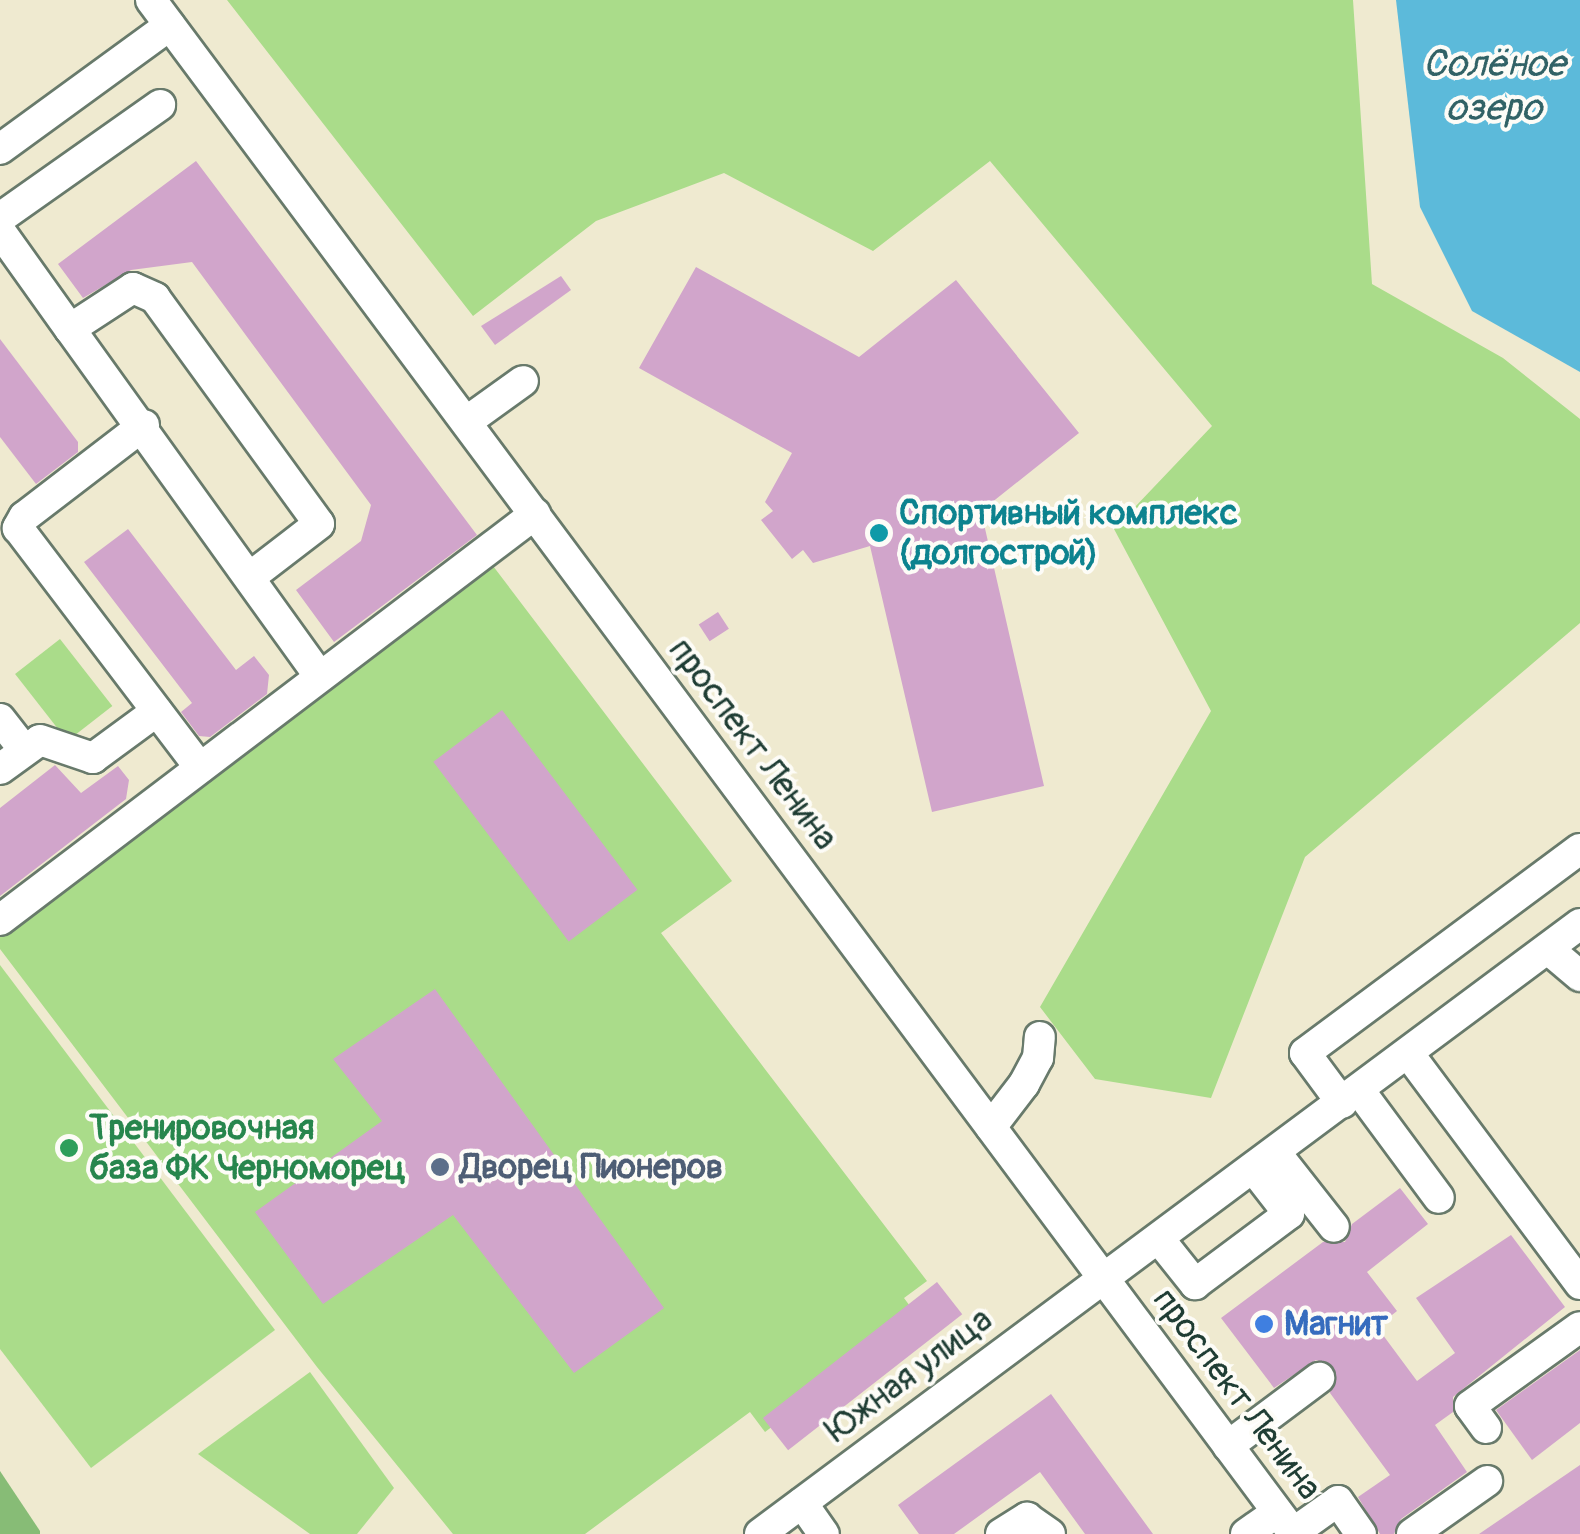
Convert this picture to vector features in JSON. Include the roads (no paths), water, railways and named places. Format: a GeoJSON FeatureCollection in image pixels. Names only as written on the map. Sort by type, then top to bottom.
{"type":"FeatureCollection","features":[{"type":"Feature","properties":{"kind":"street","name":"проспект Ленина"},"geometry":{"type":"LineString","coordinates":[[151,0],[1288,1526]]}},
{"type":"Feature","properties":{"kind":"street"},"geometry":{"type":"LineString","coordinates":[[0,150],[170,24]]}},
{"type":"Feature","properties":{"kind":"street"},"geometry":{"type":"LineString","coordinates":[[0,218],[160,104]]}},
{"type":"Feature","properties":{"kind":"street"},"geometry":{"type":"LineString","coordinates":[[0,231],[144,426],[320,677]]}},
{"type":"Feature","properties":{"kind":"street"},"geometry":{"type":"LineString","coordinates":[[70,329],[122,293],[145,290],[319,524],[250,578]]}},
{"type":"Feature","properties":{"kind":"street"},"geometry":{"type":"LineString","coordinates":[[466,422],[523,381]]}},
{"type":"Feature","properties":{"kind":"street"},"geometry":{"type":"LineString","coordinates":[[144,426],[24,517],[18,528],[200,768]]}},
{"type":"Feature","properties":{"kind":"street"},"geometry":{"type":"LineString","coordinates":[[0,920],[535,514]]}},
{"type":"Feature","properties":{"kind":"street"},"geometry":{"type":"LineString","coordinates":[[0,769],[40,740],[93,758],[157,712]]}},
{"type":"Feature","properties":{"kind":"street"},"geometry":{"type":"LineString","coordinates":[[0,719],[24,750]]}},
{"type":"Feature","properties":{"kind":"street"},"geometry":{"type":"LineString","coordinates":[[1438,1198],[1350,1096],[1305,1053],[1580,849]]}},
{"type":"Feature","properties":{"kind":"street","name":"Южная улица"},"geometry":{"type":"LineString","coordinates":[[760,1534],[1580,924]]}},
{"type":"Feature","properties":{"kind":"street"},"geometry":{"type":"LineString","coordinates":[[1548,949],[1580,976]]}},
{"type":"Feature","properties":{"kind":"street"},"geometry":{"type":"LineString","coordinates":[[991,1127],[1024,1084],[1038,1058],[1040,1036]]}},
{"type":"Feature","properties":{"kind":"street"},"geometry":{"type":"LineString","coordinates":[[1408,1054],[1580,1284]]}},
{"type":"Feature","properties":{"kind":"street"},"geometry":{"type":"LineString","coordinates":[[1265,1160],[1334,1227]]}},
{"type":"Feature","properties":{"kind":"street"},"geometry":{"type":"LineString","coordinates":[[1158,1239],[1195,1284],[1274,1226],[1289,1214],[1265,1160]]}},
{"type":"Feature","properties":{"kind":"street"},"geometry":{"type":"LineString","coordinates":[[1486,1428],[1470,1406],[1580,1327]]}},
{"type":"Feature","properties":{"kind":"street"},"geometry":{"type":"LineString","coordinates":[[1228,1446],[1319,1378]]}},
{"type":"Feature","properties":{"kind":"street"},"geometry":{"type":"LineString","coordinates":[[1412,1534],[1487,1481]]}},
{"type":"Feature","properties":{"kind":"street"},"geometry":{"type":"LineString","coordinates":[[1246,1534],[1288,1526],[1338,1501],[1362,1534]]}},
{"type":"Feature","properties":{"kind":"street"},"geometry":{"type":"LineString","coordinates":[[802,1503],[824,1534]]}},
{"type":"Feature","properties":{"kind":"street"},"geometry":{"type":"LineString","coordinates":[[1001,1534],[1027,1518],[1050,1534]]}},
{"type":"Feature","properties":{"kind":"water","name":"Солёное озеро"},"geometry":{"type":"Polygon","coordinates":[[[1396,0],[1580,0],[1580,372],[1472,311],[1420,207],[1396,0]]]}},
{"type":"Feature","properties":{"kind":"place","name":"Спортивный комплекс (долгострой)"},"geometry":{"type":"Point","coordinates":[879,533]}},
{"type":"Feature","properties":{"kind":"place","name":"Тренировочная база ФК Черноморец"},"geometry":{"type":"Point","coordinates":[69,1148]}},
{"type":"Feature","properties":{"kind":"place","name":"Дворец Пионеров"},"geometry":{"type":"Point","coordinates":[440,1167]}},
{"type":"Feature","properties":{"kind":"place","name":"Магнит"},"geometry":{"type":"Point","coordinates":[1264,1324]}}]}
